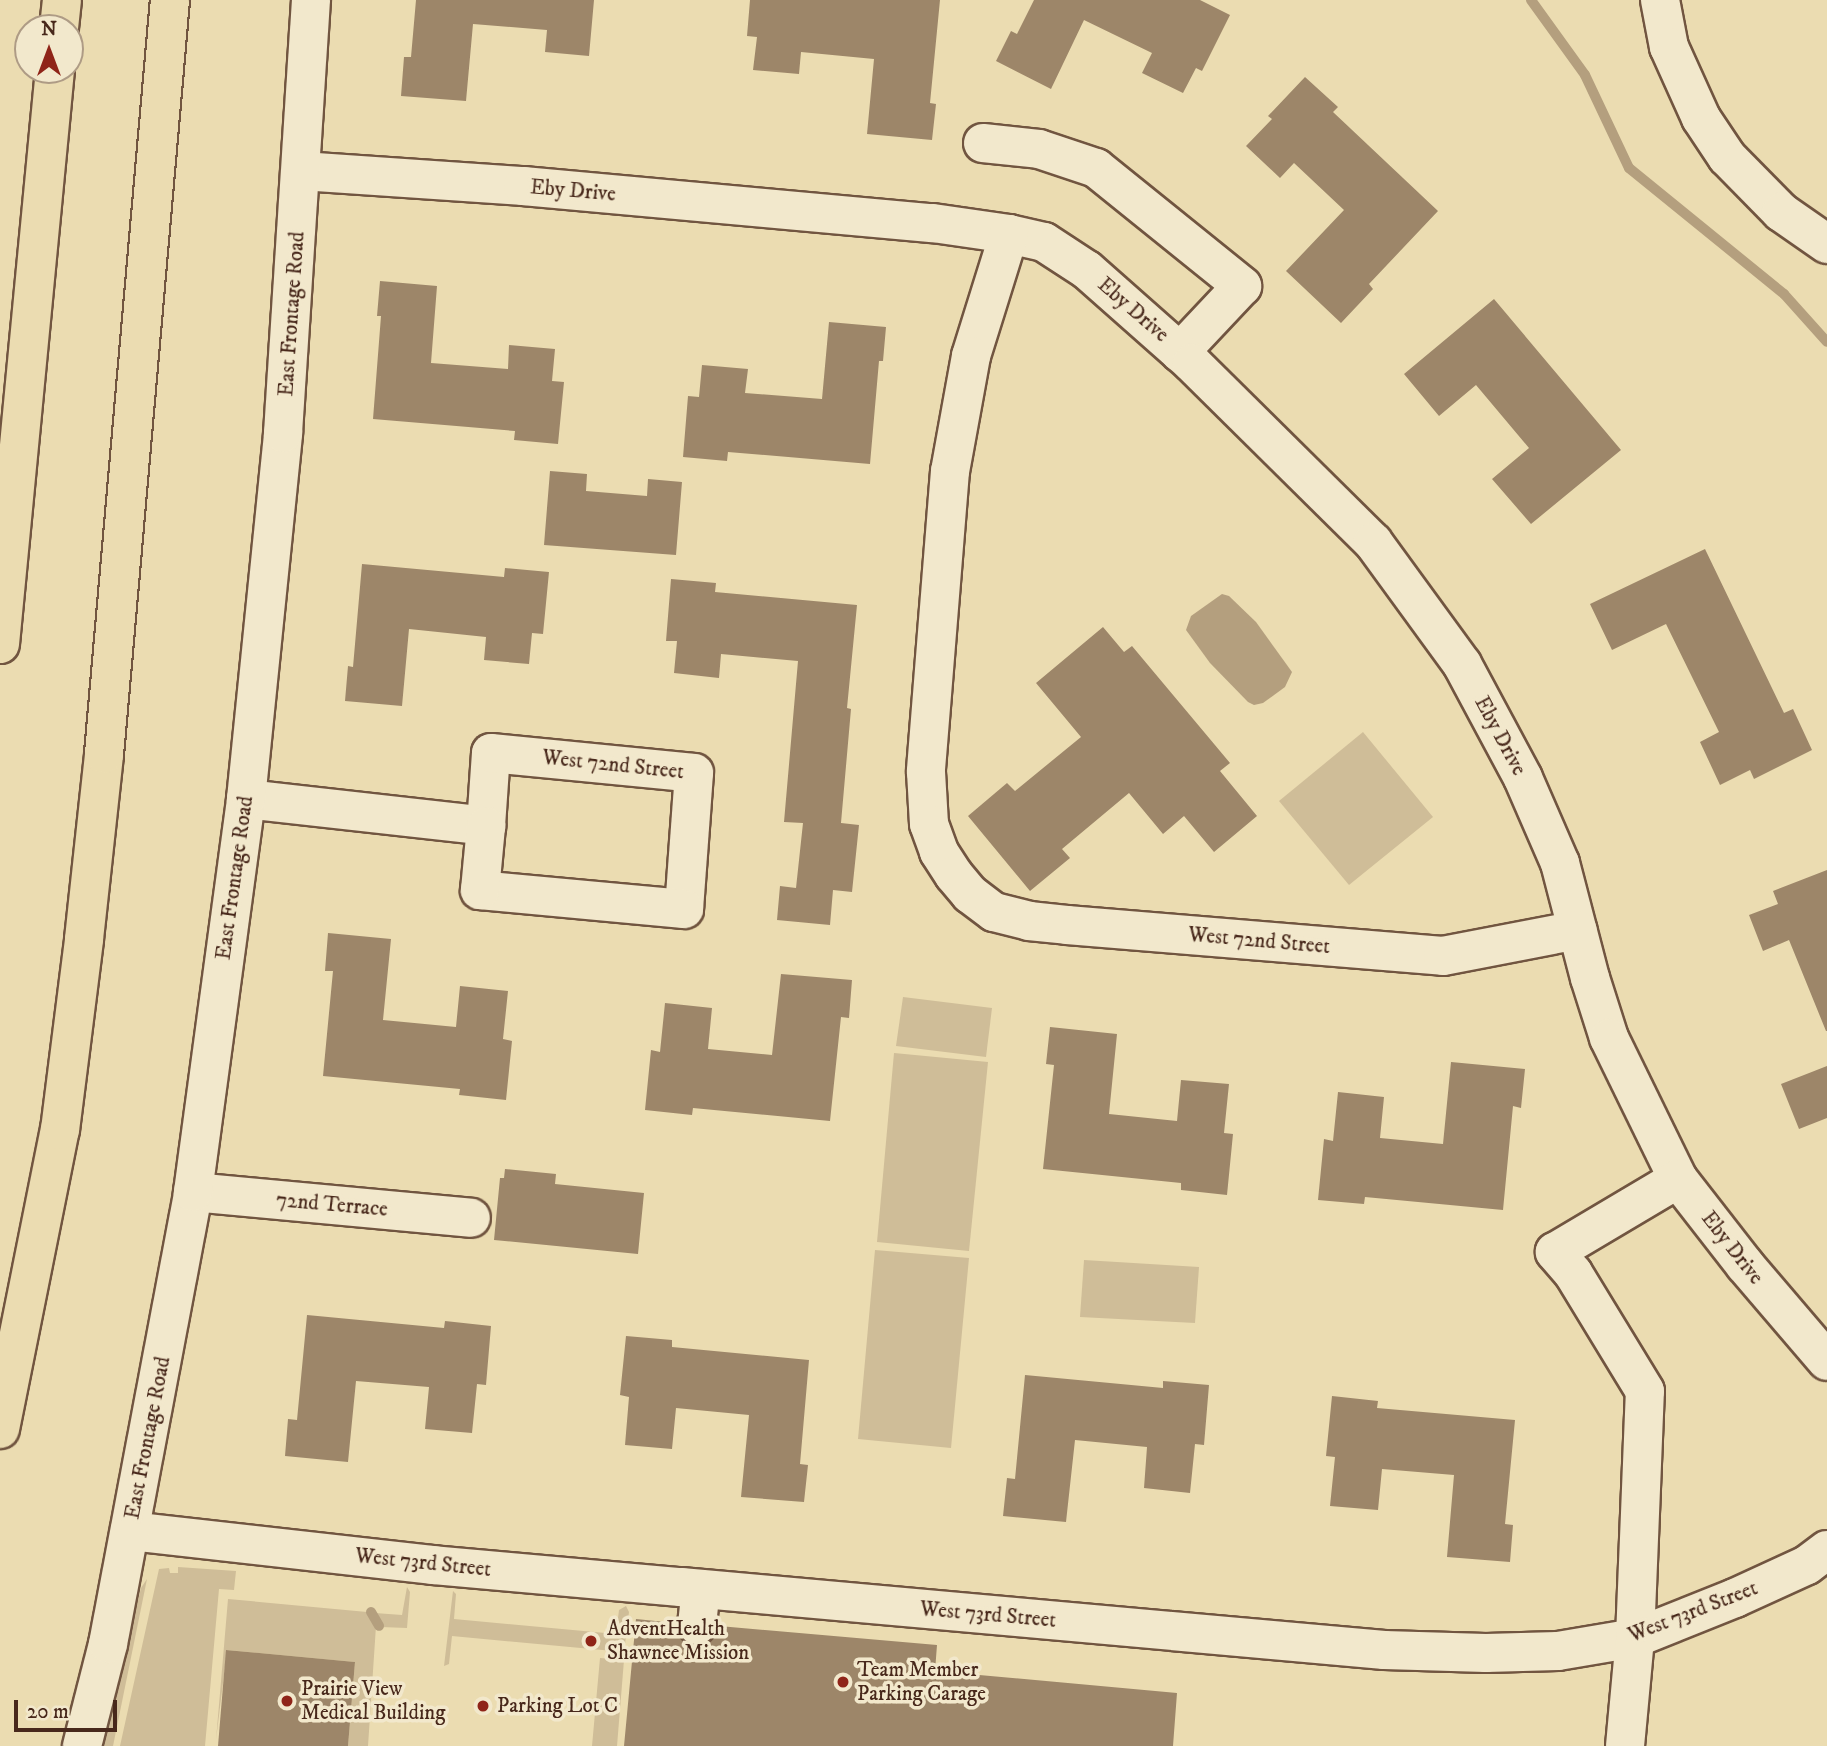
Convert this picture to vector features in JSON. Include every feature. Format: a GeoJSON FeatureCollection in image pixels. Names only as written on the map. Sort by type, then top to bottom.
{"type":"FeatureCollection","features":[{"type":"Feature","properties":{"kind":"highway"},"geometry":{"type":"LineString","coordinates":[[0,1429],[60,1130],[82,953],[104,754],[170,0]]}},
{"type":"Feature","properties":{"kind":"highway"},"geometry":{"type":"LineString","coordinates":[[0,644],[54,84]]}},
{"type":"Feature","properties":{"kind":"street","name":"East Frontage Road"},"geometry":{"type":"LineString","coordinates":[[82,1746],[108,1644],[193,1192],[246,799],[283,433],[311,0]]}},
{"type":"Feature","properties":{"kind":"street"},"geometry":{"type":"LineString","coordinates":[[1660,0],[1669,47],[1701,118],[1727,158],[1781,212],[1827,244]]}},
{"type":"Feature","properties":{"kind":"street"},"geometry":{"type":"LineString","coordinates":[[984,143],[1039,149],[1096,168],[1242,286],[1180,352]]}},
{"type":"Feature","properties":{"kind":"street","name":"Eby Drive"},"geometry":{"type":"LineString","coordinates":[[302,171],[603,193],[933,223],[1044,242],[1087,270],[1180,352],[1373,542],[1462,664],[1523,778],[1560,863],[1609,1038],[1678,1179],[1745,1265],[1827,1361]]}},
{"type":"Feature","properties":{"kind":"street","name":"West 72nd Street"},"geometry":{"type":"LineString","coordinates":[[1009,234],[971,356],[950,471],[926,772],[929,824],[939,852],[954,875],[970,894],[994,912],[1029,921],[1067,925],[1443,956],[1578,930]]}},
{"type":"Feature","properties":{"kind":"street","name":"West 72nd Street"},"geometry":{"type":"LineString","coordinates":[[491,753],[694,773],[684,909],[480,890],[486,825],[491,753]]}},
{"type":"Feature","properties":{"kind":"street"},"geometry":{"type":"LineString","coordinates":[[246,799],[486,825]]}},
{"type":"Feature","properties":{"kind":"street"},"geometry":{"type":"LineString","coordinates":[[1625,1746],[1635,1638],[1645,1391],[1573,1273],[1555,1252],[1678,1179]]}},
{"type":"Feature","properties":{"kind":"street","name":"72nd Terrace"},"geometry":{"type":"LineString","coordinates":[[193,1192],[471,1218]]}},
{"type":"Feature","properties":{"kind":"street","name":"West 73rd Street"},"geometry":{"type":"LineString","coordinates":[[130,1531],[433,1565],[689,1606],[1384,1650],[1486,1653],[1559,1651],[1635,1638],[1735,1598],[1807,1565],[1827,1550]]}},
{"type":"Feature","properties":{"kind":"shaded area"},"geometry":{"type":"Polygon","coordinates":[[[1222,594],[1229,596],[1256,622],[1292,672],[1285,687],[1263,703],[1254,705],[1248,702],[1210,663],[1186,630],[1191,616],[1222,594]]]}},
{"type":"Feature","properties":{"kind":"shaded area"},"geometry":{"type":"Polygon","coordinates":[[[1363,732],[1433,817],[1349,885],[1279,801],[1363,732]]]}},
{"type":"Feature","properties":{"kind":"shaded area"},"geometry":{"type":"Polygon","coordinates":[[[903,997],[992,1008],[986,1057],[896,1046],[903,997]]]}},
{"type":"Feature","properties":{"kind":"shaded area"},"geometry":{"type":"Polygon","coordinates":[[[894,1053],[988,1062],[969,1251],[877,1242],[894,1053]]]}},
{"type":"Feature","properties":{"kind":"shaded area"},"geometry":{"type":"Polygon","coordinates":[[[875,1250],[969,1258],[951,1448],[858,1439],[875,1250]]]}},
{"type":"Feature","properties":{"kind":"shaded area"},"geometry":{"type":"Polygon","coordinates":[[[1084,1260],[1199,1267],[1195,1323],[1080,1317],[1084,1260]]]}},
{"type":"Feature","properties":{"kind":"shaded area"},"geometry":{"type":"Polygon","coordinates":[[[178,1567],[236,1571],[234,1590],[219,1589],[205,1746],[120,1746],[159,1569],[169,1568],[170,1573],[178,1573],[178,1567]]]}},
{"type":"Feature","properties":{"kind":"shaded area"},"geometry":{"type":"Polygon","coordinates":[[[147,1579],[113,1746],[103,1746],[141,1588],[147,1579]]]}},
{"type":"Feature","properties":{"kind":"shaded area"},"geometry":{"type":"Polygon","coordinates":[[[407,1587],[410,1592],[407,1628],[381,1627],[375,1613],[402,1615],[407,1587]]]}},
{"type":"Feature","properties":{"kind":"shaded area"},"geometry":{"type":"Polygon","coordinates":[[[453,1591],[456,1594],[454,1619],[616,1634],[619,1610],[626,1606],[629,1612],[624,1652],[452,1636],[449,1664],[444,1666],[453,1591]]]}},
{"type":"Feature","properties":{"kind":"shaded area"},"geometry":{"type":"Polygon","coordinates":[[[228,1599],[367,1612],[376,1626],[368,1746],[348,1746],[355,1662],[227,1650],[216,1740],[228,1599]]]}},
{"type":"Feature","properties":{"kind":"shaded area"},"geometry":{"type":"Polygon","coordinates":[[[600,1658],[624,1660],[617,1746],[592,1746],[600,1658]]]}},
{"type":"Feature","properties":{"kind":"building"},"geometry":{"type":"Polygon","coordinates":[[[416,0],[594,0],[589,56],[545,52],[547,30],[473,24],[466,101],[401,96],[404,57],[411,57],[416,0]]]}},
{"type":"Feature","properties":{"kind":"building"},"geometry":{"type":"Polygon","coordinates":[[[750,0],[940,0],[930,103],[936,104],[932,140],[867,134],[874,59],[801,52],[799,74],[753,70],[757,37],[747,36],[750,0]]]}},
{"type":"Feature","properties":{"kind":"building"},"geometry":{"type":"Polygon","coordinates":[[[1034,0],[1200,0],[1230,15],[1202,71],[1196,68],[1183,93],[1142,73],[1152,53],[1084,20],[1051,89],[996,61],[1011,31],[1017,34],[1034,0]]]}},
{"type":"Feature","properties":{"kind":"building"},"geometry":{"type":"Polygon","coordinates":[[[1305,77],[1338,107],[1333,112],[1438,211],[1369,284],[1373,289],[1341,323],[1286,271],[1344,210],[1294,163],[1280,178],[1246,146],[1272,119],[1268,116],[1305,77]]]}},
{"type":"Feature","properties":{"kind":"building"},"geometry":{"type":"Polygon","coordinates":[[[380,281],[437,286],[431,363],[508,369],[509,345],[555,349],[552,381],[564,382],[558,444],[514,440],[515,431],[373,419],[381,316],[377,316],[380,281]]]}},
{"type":"Feature","properties":{"kind":"building"},"geometry":{"type":"Polygon","coordinates":[[[1494,299],[1621,450],[1531,524],[1492,479],[1529,448],[1476,385],[1439,416],[1404,374],[1494,299]]]}},
{"type":"Feature","properties":{"kind":"building"},"geometry":{"type":"Polygon","coordinates":[[[829,322],[886,327],[883,361],[879,361],[870,464],[728,452],[727,461],[683,457],[688,396],[699,397],[702,365],[748,369],[745,393],[822,399],[829,322]]]}},
{"type":"Feature","properties":{"kind":"building"},"geometry":{"type":"Polygon","coordinates":[[[550,471],[587,474],[586,491],[647,496],[648,479],[682,482],[676,555],[544,545],[550,471]]]}},
{"type":"Feature","properties":{"kind":"building"},"geometry":{"type":"Polygon","coordinates":[[[1705,549],[1784,713],[1793,709],[1812,750],[1754,779],[1750,770],[1720,785],[1700,742],[1719,732],[1666,624],[1612,650],[1590,604],[1705,549]]]}},
{"type":"Feature","properties":{"kind":"building"},"geometry":{"type":"Polygon","coordinates":[[[362,564],[504,577],[505,568],[549,572],[543,634],[532,633],[529,664],[484,660],[486,637],[409,629],[402,706],[345,701],[348,666],[353,667],[362,564]]]}},
{"type":"Feature","properties":{"kind":"building"},"geometry":{"type":"Polygon","coordinates":[[[671,579],[716,583],[715,592],[857,605],[847,708],[851,709],[841,823],[859,825],[852,892],[833,890],[830,925],[777,920],[780,886],[796,888],[803,823],[784,822],[798,661],[721,654],[719,678],[674,673],[677,641],[666,641],[671,579]]]}},
{"type":"Feature","properties":{"kind":"building"},"geometry":{"type":"Polygon","coordinates":[[[1103,627],[1124,652],[1132,646],[1230,763],[1220,771],[1257,816],[1214,852],[1184,816],[1163,834],[1129,793],[1062,849],[1070,858],[1030,891],[968,816],[1007,783],[1015,791],[1081,737],[1036,683],[1103,627]]]}},
{"type":"Feature","properties":{"kind":"building"},"geometry":{"type":"Polygon","coordinates":[[[1827,870],[1826,1031],[1789,940],[1763,951],[1749,915],[1778,904],[1773,891],[1827,870]]]}},
{"type":"Feature","properties":{"kind":"building"},"geometry":{"type":"Polygon","coordinates":[[[328,933],[391,939],[383,1020],[456,1027],[460,986],[508,991],[503,1039],[512,1041],[506,1100],[459,1095],[460,1089],[323,1076],[333,971],[325,971],[328,933]]]}},
{"type":"Feature","properties":{"kind":"building"},"geometry":{"type":"Polygon","coordinates":[[[781,974],[852,980],[849,1018],[841,1017],[830,1121],[693,1108],[692,1115],[645,1110],[651,1050],[660,1052],[665,1003],[712,1008],[708,1049],[772,1055],[781,974]]]}},
{"type":"Feature","properties":{"kind":"building"},"geometry":{"type":"Polygon","coordinates":[[[1050,1027],[1117,1034],[1109,1114],[1177,1121],[1181,1080],[1229,1084],[1224,1133],[1233,1134],[1227,1195],[1181,1190],[1181,1183],[1043,1169],[1054,1065],[1046,1064],[1050,1027]]]}},
{"type":"Feature","properties":{"kind":"building"},"geometry":{"type":"Polygon","coordinates":[[[1451,1062],[1525,1069],[1521,1108],[1513,1106],[1503,1210],[1365,1197],[1364,1204],[1318,1200],[1324,1139],[1333,1141],[1338,1092],[1384,1097],[1380,1138],[1443,1144],[1451,1062]]]}},
{"type":"Feature","properties":{"kind":"building"},"geometry":{"type":"Polygon","coordinates":[[[1827,1066],[1827,1118],[1799,1129],[1781,1084],[1827,1066]]]}},
{"type":"Feature","properties":{"kind":"building"},"geometry":{"type":"Polygon","coordinates":[[[505,1169],[556,1174],[555,1184],[644,1193],[638,1254],[494,1240],[500,1178],[504,1178],[505,1169]]]}},
{"type":"Feature","properties":{"kind":"building"},"geometry":{"type":"Polygon","coordinates":[[[307,1315],[444,1328],[445,1321],[491,1326],[486,1385],[477,1384],[472,1433],[425,1429],[429,1387],[356,1381],[348,1462],[285,1456],[288,1419],[297,1420],[307,1315]]]}},
{"type":"Feature","properties":{"kind":"building"},"geometry":{"type":"Polygon","coordinates":[[[626,1336],[672,1340],[672,1347],[809,1360],[800,1464],[808,1465],[804,1502],[741,1497],[749,1415],[676,1408],[672,1449],[625,1445],[629,1397],[620,1395],[626,1336]]]}},
{"type":"Feature","properties":{"kind":"building"},"geometry":{"type":"Polygon","coordinates":[[[1025,1375],[1163,1388],[1163,1381],[1209,1385],[1204,1445],[1195,1444],[1190,1493],[1144,1488],[1147,1447],[1075,1440],[1066,1522],[1003,1516],[1007,1478],[1015,1479],[1025,1375]]]}},
{"type":"Feature","properties":{"kind":"building"},"geometry":{"type":"Polygon","coordinates":[[[1332,1396],[1378,1401],[1377,1408],[1515,1420],[1505,1524],[1513,1525],[1510,1562],[1447,1557],[1454,1475],[1382,1469],[1378,1510],[1330,1506],[1335,1457],[1326,1456],[1332,1396]]]}},
{"type":"Feature","properties":{"kind":"building","name":"Team Member Parking Carage"},"geometry":{"type":"Polygon","coordinates":[[[636,1619],[675,1623],[677,1634],[684,1642],[694,1647],[705,1645],[714,1638],[719,1626],[937,1645],[935,1671],[1177,1693],[1173,1746],[624,1746],[636,1619]]]}},
{"type":"Feature","properties":{"kind":"building","name":"Prairie View Medical Building"},"geometry":{"type":"Polygon","coordinates":[[[226,1650],[355,1662],[348,1746],[218,1746],[226,1650]]]}},
{"type":"Feature","properties":{"kind":"waterway"},"geometry":{"type":"LineString","coordinates":[[1531,0],[1585,75],[1629,168],[1784,294],[1827,342]]}},
{"type":"Feature","properties":{"kind":"waterway"},"geometry":{"type":"LineString","coordinates":[[371,1612],[379,1626]]}},
{"type":"Feature","properties":{"kind":"place","name":"AdventHealth Shawnee Mission"},"geometry":{"type":"Point","coordinates":[591,1641]}},
{"type":"Feature","properties":{"kind":"place","name":"Team Member Parking Carage"},"geometry":{"type":"Point","coordinates":[843,1682]}},
{"type":"Feature","properties":{"kind":"place","name":"Prairie View Medical Building"},"geometry":{"type":"Point","coordinates":[287,1701]}},
{"type":"Feature","properties":{"kind":"place","name":"Parking Lot C"},"geometry":{"type":"Point","coordinates":[483,1706]}}]}
